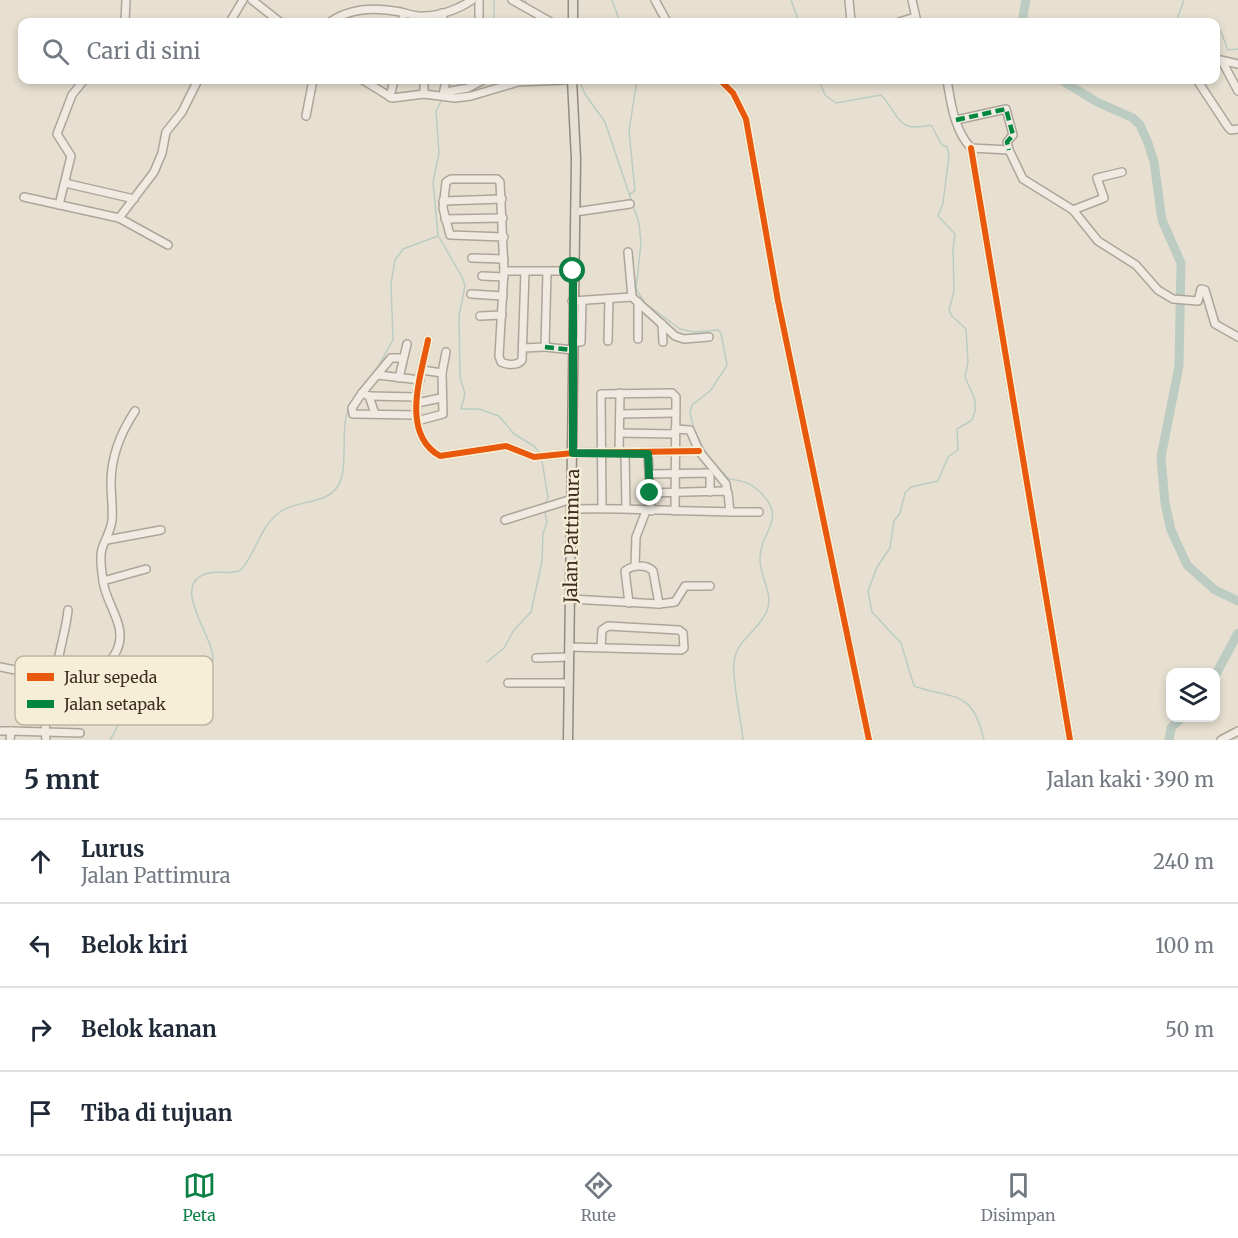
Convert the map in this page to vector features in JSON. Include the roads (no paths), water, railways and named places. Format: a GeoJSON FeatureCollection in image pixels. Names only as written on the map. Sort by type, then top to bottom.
{"type":"FeatureCollection","features":[{"type":"Feature","properties":{"kind":"main road"},"geometry":{"type":"LineString","coordinates":[[573,0],[573,18]]}},
{"type":"Feature","properties":{"kind":"main road","name":"Jalan Pattimura"},"geometry":{"type":"LineString","coordinates":[[568,740],[573,346],[577,301],[573,271],[576,129],[572,84]]}},
{"type":"Feature","properties":{"kind":"street"},"geometry":{"type":"LineString","coordinates":[[125,18],[126,0]]}},
{"type":"Feature","properties":{"kind":"street"},"geometry":{"type":"LineString","coordinates":[[232,18],[243,0]]}},
{"type":"Feature","properties":{"kind":"street"},"geometry":{"type":"LineString","coordinates":[[252,0],[261,3],[276,18]]}},
{"type":"Feature","properties":{"kind":"street"},"geometry":{"type":"LineString","coordinates":[[427,18],[472,0]]}},
{"type":"Feature","properties":{"kind":"street"},"geometry":{"type":"LineString","coordinates":[[479,0],[479,18]]}},
{"type":"Feature","properties":{"kind":"street"},"geometry":{"type":"LineString","coordinates":[[512,0],[543,18]]}},
{"type":"Feature","properties":{"kind":"street"},"geometry":{"type":"LineString","coordinates":[[655,0],[665,18]]}},
{"type":"Feature","properties":{"kind":"street"},"geometry":{"type":"LineString","coordinates":[[849,0],[851,18]]}},
{"type":"Feature","properties":{"kind":"street"},"geometry":{"type":"LineString","coordinates":[[912,0],[916,18]]}},
{"type":"Feature","properties":{"kind":"street"},"geometry":{"type":"LineString","coordinates":[[337,18],[361,9],[404,13],[421,18]]}},
{"type":"Feature","properties":{"kind":"street"},"geometry":{"type":"LineString","coordinates":[[403,18],[404,13]]}},
{"type":"Feature","properties":{"kind":"street"},"geometry":{"type":"LineString","coordinates":[[442,13],[443,18]]}},
{"type":"Feature","properties":{"kind":"street"},"geometry":{"type":"LineString","coordinates":[[1220,60],[1238,64]]}},
{"type":"Feature","properties":{"kind":"street"},"geometry":{"type":"LineString","coordinates":[[1220,62],[1238,91]]}},
{"type":"Feature","properties":{"kind":"street"},"geometry":{"type":"LineString","coordinates":[[59,205],[71,156],[57,134],[72,95],[81,84]]}},
{"type":"Feature","properties":{"kind":"street"},"geometry":{"type":"LineString","coordinates":[[119,218],[154,172],[162,153],[166,132],[182,112],[196,84]]}},
{"type":"Feature","properties":{"kind":"street"},"geometry":{"type":"LineString","coordinates":[[306,116],[312,84]]}},
{"type":"Feature","properties":{"kind":"street"},"geometry":{"type":"LineString","coordinates":[[369,84],[390,97],[424,94],[471,96],[511,84]]}},
{"type":"Feature","properties":{"kind":"street"},"geometry":{"type":"LineString","coordinates":[[390,97],[393,84]]}},
{"type":"Feature","properties":{"kind":"street"},"geometry":{"type":"LineString","coordinates":[[424,84],[424,94]]}},
{"type":"Feature","properties":{"kind":"street"},"geometry":{"type":"LineString","coordinates":[[445,96],[446,84]]}},
{"type":"Feature","properties":{"kind":"street"},"geometry":{"type":"LineString","coordinates":[[445,96],[476,84]]}},
{"type":"Feature","properties":{"kind":"street"},"geometry":{"type":"LineString","coordinates":[[724,84],[733,93],[746,119],[778,301],[869,740]]}},
{"type":"Feature","properties":{"kind":"street"},"geometry":{"type":"LineString","coordinates":[[948,84],[961,136],[971,148],[1070,740]]}},
{"type":"Feature","properties":{"kind":"street"},"geometry":{"type":"LineString","coordinates":[[1200,84],[1228,128],[1238,129]]}},
{"type":"Feature","properties":{"kind":"street"},"geometry":{"type":"LineString","coordinates":[[956,120],[1006,109],[1013,135],[1008,141],[1009,150],[1023,179],[1073,210],[1098,241],[1136,266],[1158,291],[1173,299],[1199,300],[1201,290],[1205,290],[1215,324],[1238,336]]}},
{"type":"Feature","properties":{"kind":"street"},"geometry":{"type":"LineString","coordinates":[[971,148],[1009,150]]}},
{"type":"Feature","properties":{"kind":"street"},"geometry":{"type":"LineString","coordinates":[[1073,210],[1104,198],[1097,178],[1122,172]]}},
{"type":"Feature","properties":{"kind":"street"},"geometry":{"type":"LineString","coordinates":[[504,237],[452,237],[445,219],[443,201],[446,182],[451,179],[497,179],[500,182],[504,237],[501,362],[521,363],[525,272]]}},
{"type":"Feature","properties":{"kind":"street"},"geometry":{"type":"LineString","coordinates":[[65,183],[134,199]]}},
{"type":"Feature","properties":{"kind":"street"},"geometry":{"type":"LineString","coordinates":[[24,197],[119,218],[168,245]]}},
{"type":"Feature","properties":{"kind":"street"},"geometry":{"type":"LineString","coordinates":[[443,201],[502,199]]}},
{"type":"Feature","properties":{"kind":"street"},"geometry":{"type":"LineString","coordinates":[[575,212],[630,204]]}},
{"type":"Feature","properties":{"kind":"street"},"geometry":{"type":"LineString","coordinates":[[445,219],[503,218]]}},
{"type":"Feature","properties":{"kind":"street"},"geometry":{"type":"LineString","coordinates":[[628,252],[638,339]]}},
{"type":"Feature","properties":{"kind":"street"},"geometry":{"type":"LineString","coordinates":[[472,258],[504,259]]}},
{"type":"Feature","properties":{"kind":"street"},"geometry":{"type":"LineString","coordinates":[[482,276],[573,271]]}},
{"type":"Feature","properties":{"kind":"street"},"geometry":{"type":"LineString","coordinates":[[545,347],[547,272]]}},
{"type":"Feature","properties":{"kind":"street"},"geometry":{"type":"LineString","coordinates":[[471,294],[503,296]]}},
{"type":"Feature","properties":{"kind":"street"},"geometry":{"type":"LineString","coordinates":[[577,301],[635,299],[679,338],[709,337]]}},
{"type":"Feature","properties":{"kind":"street"},"geometry":{"type":"LineString","coordinates":[[608,341],[609,300]]}},
{"type":"Feature","properties":{"kind":"street"},"geometry":{"type":"LineString","coordinates":[[480,316],[502,315]]}},
{"type":"Feature","properties":{"kind":"street"},"geometry":{"type":"LineString","coordinates":[[662,324],[663,342]]}},
{"type":"Feature","properties":{"kind":"street"},"geometry":{"type":"LineString","coordinates":[[428,339],[417,400],[417,418],[422,441],[440,456],[506,446],[534,457],[573,453],[699,452]]}},
{"type":"Feature","properties":{"kind":"street"},"geometry":{"type":"LineString","coordinates":[[399,378],[407,344]]}},
{"type":"Feature","properties":{"kind":"street"},"geometry":{"type":"LineString","coordinates":[[523,348],[573,346]]}},
{"type":"Feature","properties":{"kind":"street"},"geometry":{"type":"LineString","coordinates":[[403,358],[390,358],[352,413],[417,418],[443,415],[442,373],[446,352]]}},
{"type":"Feature","properties":{"kind":"street"},"geometry":{"type":"LineString","coordinates":[[422,370],[442,373]]}},
{"type":"Feature","properties":{"kind":"street"},"geometry":{"type":"LineString","coordinates":[[378,375],[420,380]]}},
{"type":"Feature","properties":{"kind":"street"},"geometry":{"type":"LineString","coordinates":[[620,393],[620,433],[626,508]]}},
{"type":"Feature","properties":{"kind":"street"},"geometry":{"type":"LineString","coordinates":[[602,508],[603,454],[600,395],[674,393],[675,511]]}},
{"type":"Feature","properties":{"kind":"street"},"geometry":{"type":"LineString","coordinates":[[365,394],[417,400],[441,398]]}},
{"type":"Feature","properties":{"kind":"street"},"geometry":{"type":"LineString","coordinates":[[365,394],[375,414]]}},
{"type":"Feature","properties":{"kind":"street"},"geometry":{"type":"LineString","coordinates":[[114,656],[120,642],[120,633],[103,581],[101,550],[107,540],[112,520],[111,481],[114,459],[123,430],[135,411]]}},
{"type":"Feature","properties":{"kind":"street"},"geometry":{"type":"LineString","coordinates":[[620,414],[675,413]]}},
{"type":"Feature","properties":{"kind":"street"},"geometry":{"type":"LineString","coordinates":[[620,433],[690,430],[699,452],[728,489],[730,512]]}},
{"type":"Feature","properties":{"kind":"street"},"geometry":{"type":"LineString","coordinates":[[635,566],[636,537],[649,511],[648,454]]}},
{"type":"Feature","properties":{"kind":"street"},"geometry":{"type":"LineString","coordinates":[[649,474],[710,473],[710,492]]}},
{"type":"Feature","properties":{"kind":"street"},"geometry":{"type":"LineString","coordinates":[[650,493],[727,492]]}},
{"type":"Feature","properties":{"kind":"street"},"geometry":{"type":"LineString","coordinates":[[505,520],[572,499]]}},
{"type":"Feature","properties":{"kind":"street"},"geometry":{"type":"LineString","coordinates":[[572,509],[626,508],[649,511],[759,512]]}},
{"type":"Feature","properties":{"kind":"street"},"geometry":{"type":"LineString","coordinates":[[107,540],[161,531]]}},
{"type":"Feature","properties":{"kind":"street"},"geometry":{"type":"LineString","coordinates":[[630,603],[625,571],[635,566],[649,567],[652,571],[659,604]]}},
{"type":"Feature","properties":{"kind":"street"},"geometry":{"type":"LineString","coordinates":[[103,581],[146,569]]}},
{"type":"Feature","properties":{"kind":"street"},"geometry":{"type":"LineString","coordinates":[[571,599],[659,604],[675,602],[685,586],[710,586]]}},
{"type":"Feature","properties":{"kind":"street"},"geometry":{"type":"LineString","coordinates":[[60,656],[67,630],[68,610]]}},
{"type":"Feature","properties":{"kind":"street"},"geometry":{"type":"LineString","coordinates":[[569,647],[601,648],[681,650],[684,648],[684,639],[679,630],[608,626],[602,630],[601,648]]}},
{"type":"Feature","properties":{"kind":"street"},"geometry":{"type":"LineString","coordinates":[[536,658],[569,657]]}},
{"type":"Feature","properties":{"kind":"street"},"geometry":{"type":"LineString","coordinates":[[0,667],[15,669]]}},
{"type":"Feature","properties":{"kind":"street"},"geometry":{"type":"LineString","coordinates":[[508,683],[568,683]]}},
{"type":"Feature","properties":{"kind":"street"},"geometry":{"type":"LineString","coordinates":[[46,725],[46,740]]}},
{"type":"Feature","properties":{"kind":"street"},"geometry":{"type":"LineString","coordinates":[[0,731],[80,734]]}},
{"type":"Feature","properties":{"kind":"street"},"geometry":{"type":"LineString","coordinates":[[10,731],[10,740]]}},
{"type":"Feature","properties":{"kind":"street"},"geometry":{"type":"LineString","coordinates":[[1221,740],[1238,731]]}},
{"type":"Feature","properties":{"kind":"waterway"},"geometry":{"type":"LineString","coordinates":[[494,0],[494,18]]}},
{"type":"Feature","properties":{"kind":"waterway"},"geometry":{"type":"LineString","coordinates":[[525,0],[527,5]]}},
{"type":"Feature","properties":{"kind":"waterway"},"geometry":{"type":"LineString","coordinates":[[612,0],[619,18]]}},
{"type":"Feature","properties":{"kind":"waterway"},"geometry":{"type":"LineString","coordinates":[[791,0],[798,18]]}},
{"type":"Feature","properties":{"kind":"waterway"},"geometry":{"type":"LineString","coordinates":[[1023,18],[1026,0]]}},
{"type":"Feature","properties":{"kind":"waterway"},"geometry":{"type":"LineString","coordinates":[[1177,18],[1184,0]]}},
{"type":"Feature","properties":{"kind":"waterway"},"geometry":{"type":"LineString","coordinates":[[1220,32],[1228,50],[1238,49]]}},
{"type":"Feature","properties":{"kind":"waterway"},"geometry":{"type":"LineString","coordinates":[[581,84],[605,122],[639,223],[641,243],[636,289],[645,303],[680,329],[694,332],[718,330],[721,333],[727,365],[711,390],[692,405],[690,413],[694,429],[707,455]]}},
{"type":"Feature","properties":{"kind":"waterway"},"geometry":{"type":"LineString","coordinates":[[630,194],[635,191],[629,131],[636,84]]}},
{"type":"Feature","properties":{"kind":"waterway"},"geometry":{"type":"LineString","coordinates":[[821,84],[825,95],[836,103],[881,95],[905,125],[911,127],[931,125],[942,145],[947,147],[949,155],[943,203],[938,216],[955,234],[954,291],[949,310],[966,329],[968,362],[965,377],[975,400],[975,411],[972,420],[957,429],[958,450],[948,457],[938,481],[911,487],[905,493],[900,513],[894,521],[890,548],[877,567],[868,591],[872,612],[901,643],[914,686],[960,699],[967,704],[974,712],[984,740]]}},
{"type":"Feature","properties":{"kind":"waterway"},"geometry":{"type":"LineString","coordinates":[[1068,84],[1097,102],[1133,118],[1140,125],[1148,143],[1154,162],[1162,220],[1181,263],[1179,366],[1161,457],[1165,503],[1171,530],[1187,565],[1215,590],[1238,601]]}},
{"type":"Feature","properties":{"kind":"waterway"},"geometry":{"type":"LineString","coordinates":[[374,374],[393,340],[391,284],[395,260],[403,249],[438,236],[433,182],[439,153],[436,111],[442,99]]}},
{"type":"Feature","properties":{"kind":"waterway"},"geometry":{"type":"LineString","coordinates":[[439,237],[465,286],[459,316],[460,377],[465,394],[461,409],[479,409],[499,416],[514,434],[534,446],[539,452]]}},
{"type":"Feature","properties":{"kind":"waterway"},"geometry":{"type":"LineString","coordinates":[[212,656],[193,601],[192,590],[195,580],[214,572],[241,570],[263,532],[280,512],[333,492],[341,478],[345,423],[351,404]]}},
{"type":"Feature","properties":{"kind":"waterway"},"geometry":{"type":"LineString","coordinates":[[542,460],[548,498],[545,504]]}},
{"type":"Feature","properties":{"kind":"waterway"},"geometry":{"type":"LineString","coordinates":[[714,463],[729,479],[754,487],[769,502],[772,511],[772,519],[761,550],[760,560],[768,593],[768,606],[762,620],[739,647],[734,662],[735,689],[743,740]]}},
{"type":"Feature","properties":{"kind":"waterway"},"geometry":{"type":"LineString","coordinates":[[487,662],[504,648],[514,630],[531,612],[542,561],[543,534],[547,522],[545,512]]}},
{"type":"Feature","properties":{"kind":"waterway"},"geometry":{"type":"LineString","coordinates":[[1219,668],[1238,633]]}},
{"type":"Feature","properties":{"kind":"waterway"},"geometry":{"type":"LineString","coordinates":[[1169,740],[1171,728],[1177,722]]}},
{"type":"Feature","properties":{"kind":"waterway"},"geometry":{"type":"LineString","coordinates":[[110,740],[118,725]]}}]}
